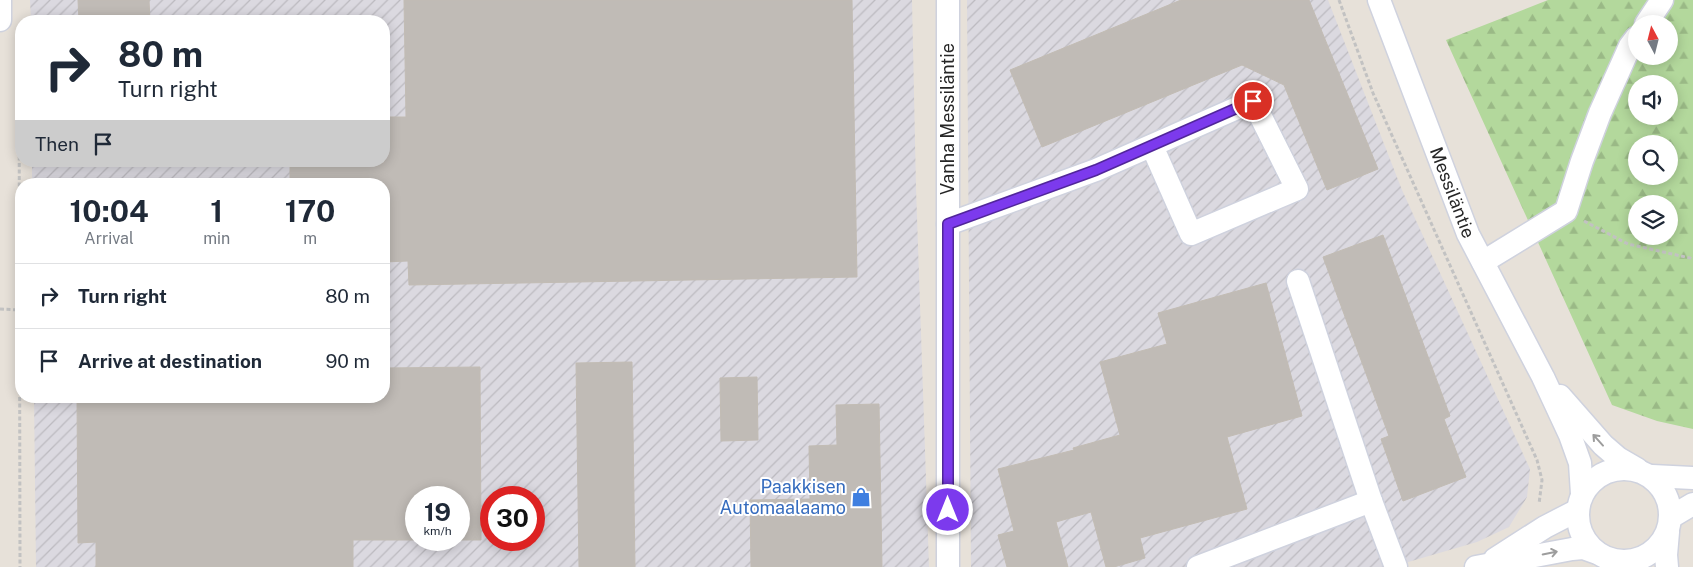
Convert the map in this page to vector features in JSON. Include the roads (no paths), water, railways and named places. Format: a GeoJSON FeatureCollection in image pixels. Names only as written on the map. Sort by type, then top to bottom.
{"type":"FeatureCollection","features":[{"type":"Feature","properties":{"kind":"street"},"geometry":{"type":"LineString","coordinates":[[0,0],[9,25]]}},
{"type":"Feature","properties":{"kind":"street","name":"Vanha Messiläntie"},"geometry":{"type":"LineString","coordinates":[[948,0],[948,567]]}},
{"type":"Feature","properties":{"kind":"street","name":"Messiläntie"},"geometry":{"type":"LineString","coordinates":[[1379,0],[1468,234],[1543,377],[1575,447],[1582,476],[1580,502]]}},
{"type":"Feature","properties":{"kind":"street"},"geometry":{"type":"LineString","coordinates":[[1652,15],[1662,0]]}},
{"type":"Feature","properties":{"kind":"street"},"geometry":{"type":"LineString","coordinates":[[1483,262],[1566,211],[1600,113],[1628,50]]}},
{"type":"Feature","properties":{"kind":"street"},"geometry":{"type":"LineString","coordinates":[[948,224],[1096,170],[1253,101],[1297,189],[1191,234],[1152,146]]}},
{"type":"Feature","properties":{"kind":"street"},"geometry":{"type":"LineString","coordinates":[[1298,281],[1371,501],[1396,567]]}},
{"type":"Feature","properties":{"kind":"street","name":"Messiläntie"},"geometry":{"type":"LineString","coordinates":[[1543,377],[1603,445],[1618,458],[1644,473]]}},
{"type":"Feature","properties":{"kind":"street"},"geometry":{"type":"LineString","coordinates":[[1481,566],[1545,527],[1580,502],[1592,481],[1605,472],[1621,468],[1665,478],[1693,478]]}},
{"type":"Feature","properties":{"kind":"street"},"geometry":{"type":"LineString","coordinates":[[1644,473],[1663,488],[1669,502],[1667,567]]}},
{"type":"Feature","properties":{"kind":"street"},"geometry":{"type":"LineString","coordinates":[[1198,567],[1371,501]]}},
{"type":"Feature","properties":{"kind":"street"},"geometry":{"type":"LineString","coordinates":[[1580,502],[1581,531],[1590,547],[1611,560]]}},
{"type":"Feature","properties":{"kind":"street"},"geometry":{"type":"LineString","coordinates":[[1481,566],[1583,548],[1611,560],[1632,560],[1651,553],[1661,544],[1669,524],[1693,504]]}},
{"type":"Feature","properties":{"kind":"place","name":"Paakkisen Automaalaamo"},"geometry":{"type":"Point","coordinates":[861,497]}}]}
